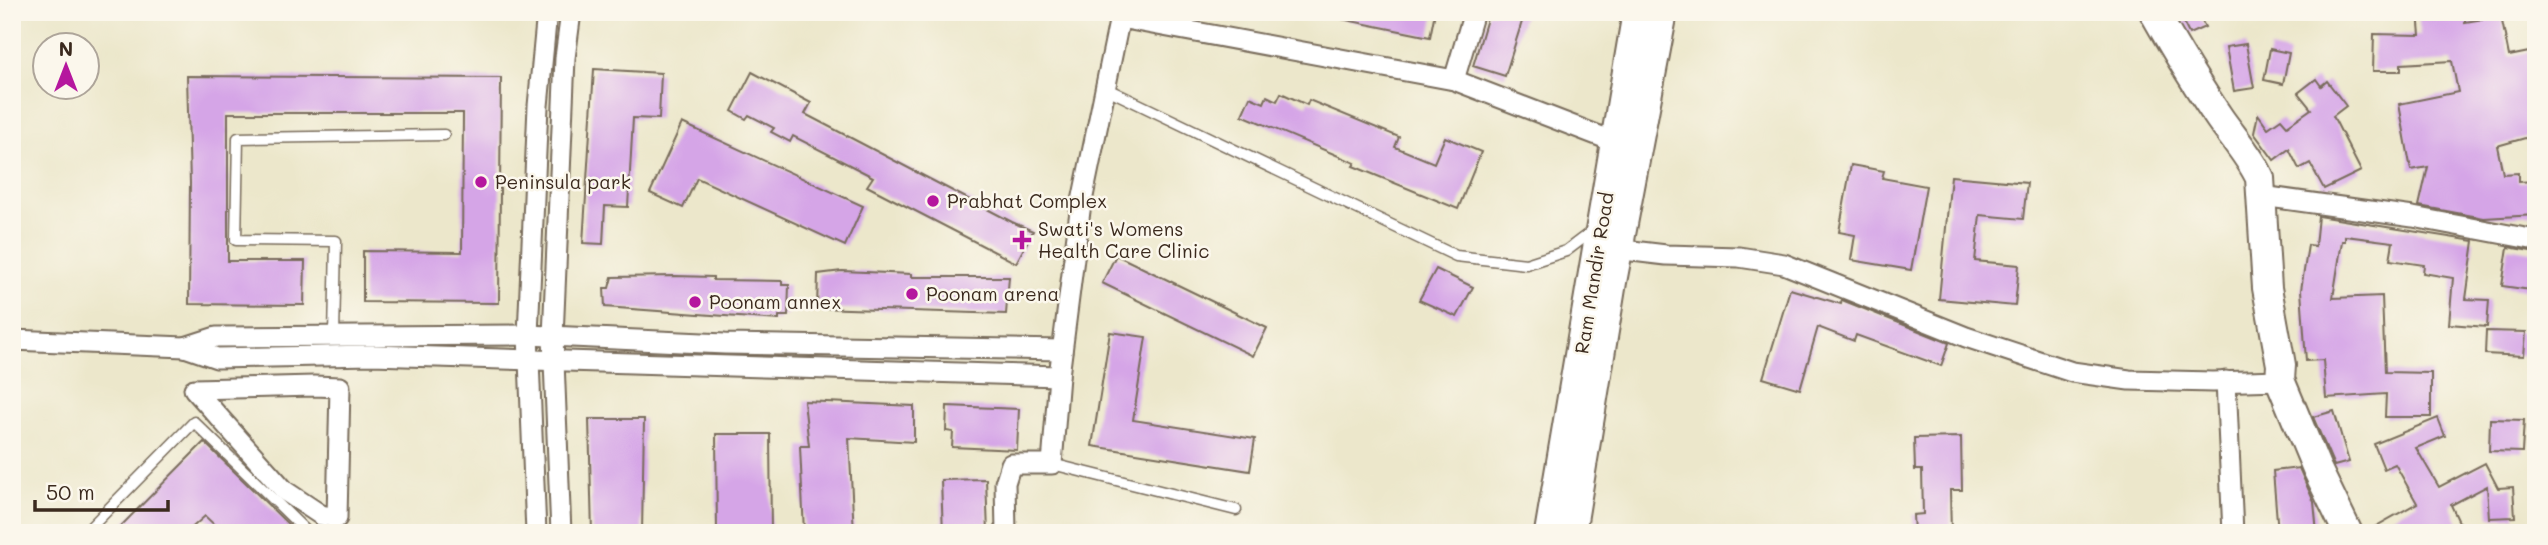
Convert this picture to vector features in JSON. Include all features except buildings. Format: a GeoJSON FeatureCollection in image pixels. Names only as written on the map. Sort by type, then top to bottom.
{"type":"FeatureCollection","features":[{"type":"Feature","properties":{"kind":"main road"},"geometry":{"type":"LineString","coordinates":[[1627,145],[1637,12]]}},
{"type":"Feature","properties":{"kind":"main road"},"geometry":{"type":"LineString","coordinates":[[1571,533],[1607,240],[1627,145],[1663,12]]}},
{"type":"Feature","properties":{"kind":"main road"},"geometry":{"type":"LineString","coordinates":[[2154,12],[2187,70],[2231,135],[2254,163],[2260,178],[2267,288],[2281,365],[2280,380],[2317,469],[2348,533]]}},
{"type":"Feature","properties":{"kind":"main road","name":"Ram Mandir Road"},"geometry":{"type":"LineString","coordinates":[[1549,533],[1607,240]]}},
{"type":"Feature","properties":{"kind":"street"},"geometry":{"type":"LineString","coordinates":[[536,533],[528,335],[538,106],[547,12]]}},
{"type":"Feature","properties":{"kind":"street"},"geometry":{"type":"LineString","coordinates":[[561,533],[553,337],[565,58],[571,12]]}},
{"type":"Feature","properties":{"kind":"street"},"geometry":{"type":"LineString","coordinates":[[1454,79],[1474,12]]}},
{"type":"Feature","properties":{"kind":"street"},"geometry":{"type":"LineString","coordinates":[[1006,533],[1005,483],[1011,464],[1052,464],[1059,376],[1080,211],[1120,15],[1454,79],[1627,145]]}},
{"type":"Feature","properties":{"kind":"street"},"geometry":{"type":"LineString","coordinates":[[2262,196],[2413,217],[2536,240]]}},
{"type":"Feature","properties":{"kind":"street"},"geometry":{"type":"LineString","coordinates":[[1607,240],[1666,255],[1739,257],[1784,264],[1966,337],[2072,372],[2129,380],[2280,380]]}},
{"type":"Feature","properties":{"kind":"street"},"geometry":{"type":"LineString","coordinates":[[185,347],[216,337],[528,335],[725,344],[1062,350]]}},
{"type":"Feature","properties":{"kind":"street"},"geometry":{"type":"LineString","coordinates":[[12,340],[185,347],[217,358],[313,355],[1059,376]]}},
{"type":"Feature","properties":{"kind":"street"},"geometry":{"type":"LineString","coordinates":[[313,355],[314,386]]}},
{"type":"Feature","properties":{"kind":"street"},"geometry":{"type":"LineString","coordinates":[[2226,382],[2233,533]]}},
{"type":"Feature","properties":{"kind":"street"},"geometry":{"type":"LineString","coordinates":[[314,386],[340,387],[337,518],[321,515],[285,491],[194,388],[314,386]]}},
{"type":"Feature","properties":{"kind":"lane"},"geometry":{"type":"LineString","coordinates":[[1105,88],[1456,257],[1526,264],[1607,240]]}},
{"type":"Feature","properties":{"kind":"lane"},"geometry":{"type":"LineString","coordinates":[[334,337],[336,241],[236,240],[237,138],[444,135]]}},
{"type":"Feature","properties":{"kind":"lane"},"geometry":{"type":"LineString","coordinates":[[85,533],[194,422],[308,533]]}},
{"type":"Feature","properties":{"kind":"lane"},"geometry":{"type":"LineString","coordinates":[[1052,464],[1236,510]]}},
{"type":"Feature","properties":{"kind":"place","name":"Peninsula park"},"geometry":{"type":"Point","coordinates":[481,182]}},
{"type":"Feature","properties":{"kind":"place","name":"Prabhat Complex"},"geometry":{"type":"Point","coordinates":[933,201]}},
{"type":"Feature","properties":{"kind":"place","name":"Swati's Womens Health Care Clinic"},"geometry":{"type":"Point","coordinates":[1022,240]}},
{"type":"Feature","properties":{"kind":"place","name":"Poonam arena"},"geometry":{"type":"Point","coordinates":[912,294]}},
{"type":"Feature","properties":{"kind":"place","name":"Poonam annex"},"geometry":{"type":"Point","coordinates":[695,302]}}]}
